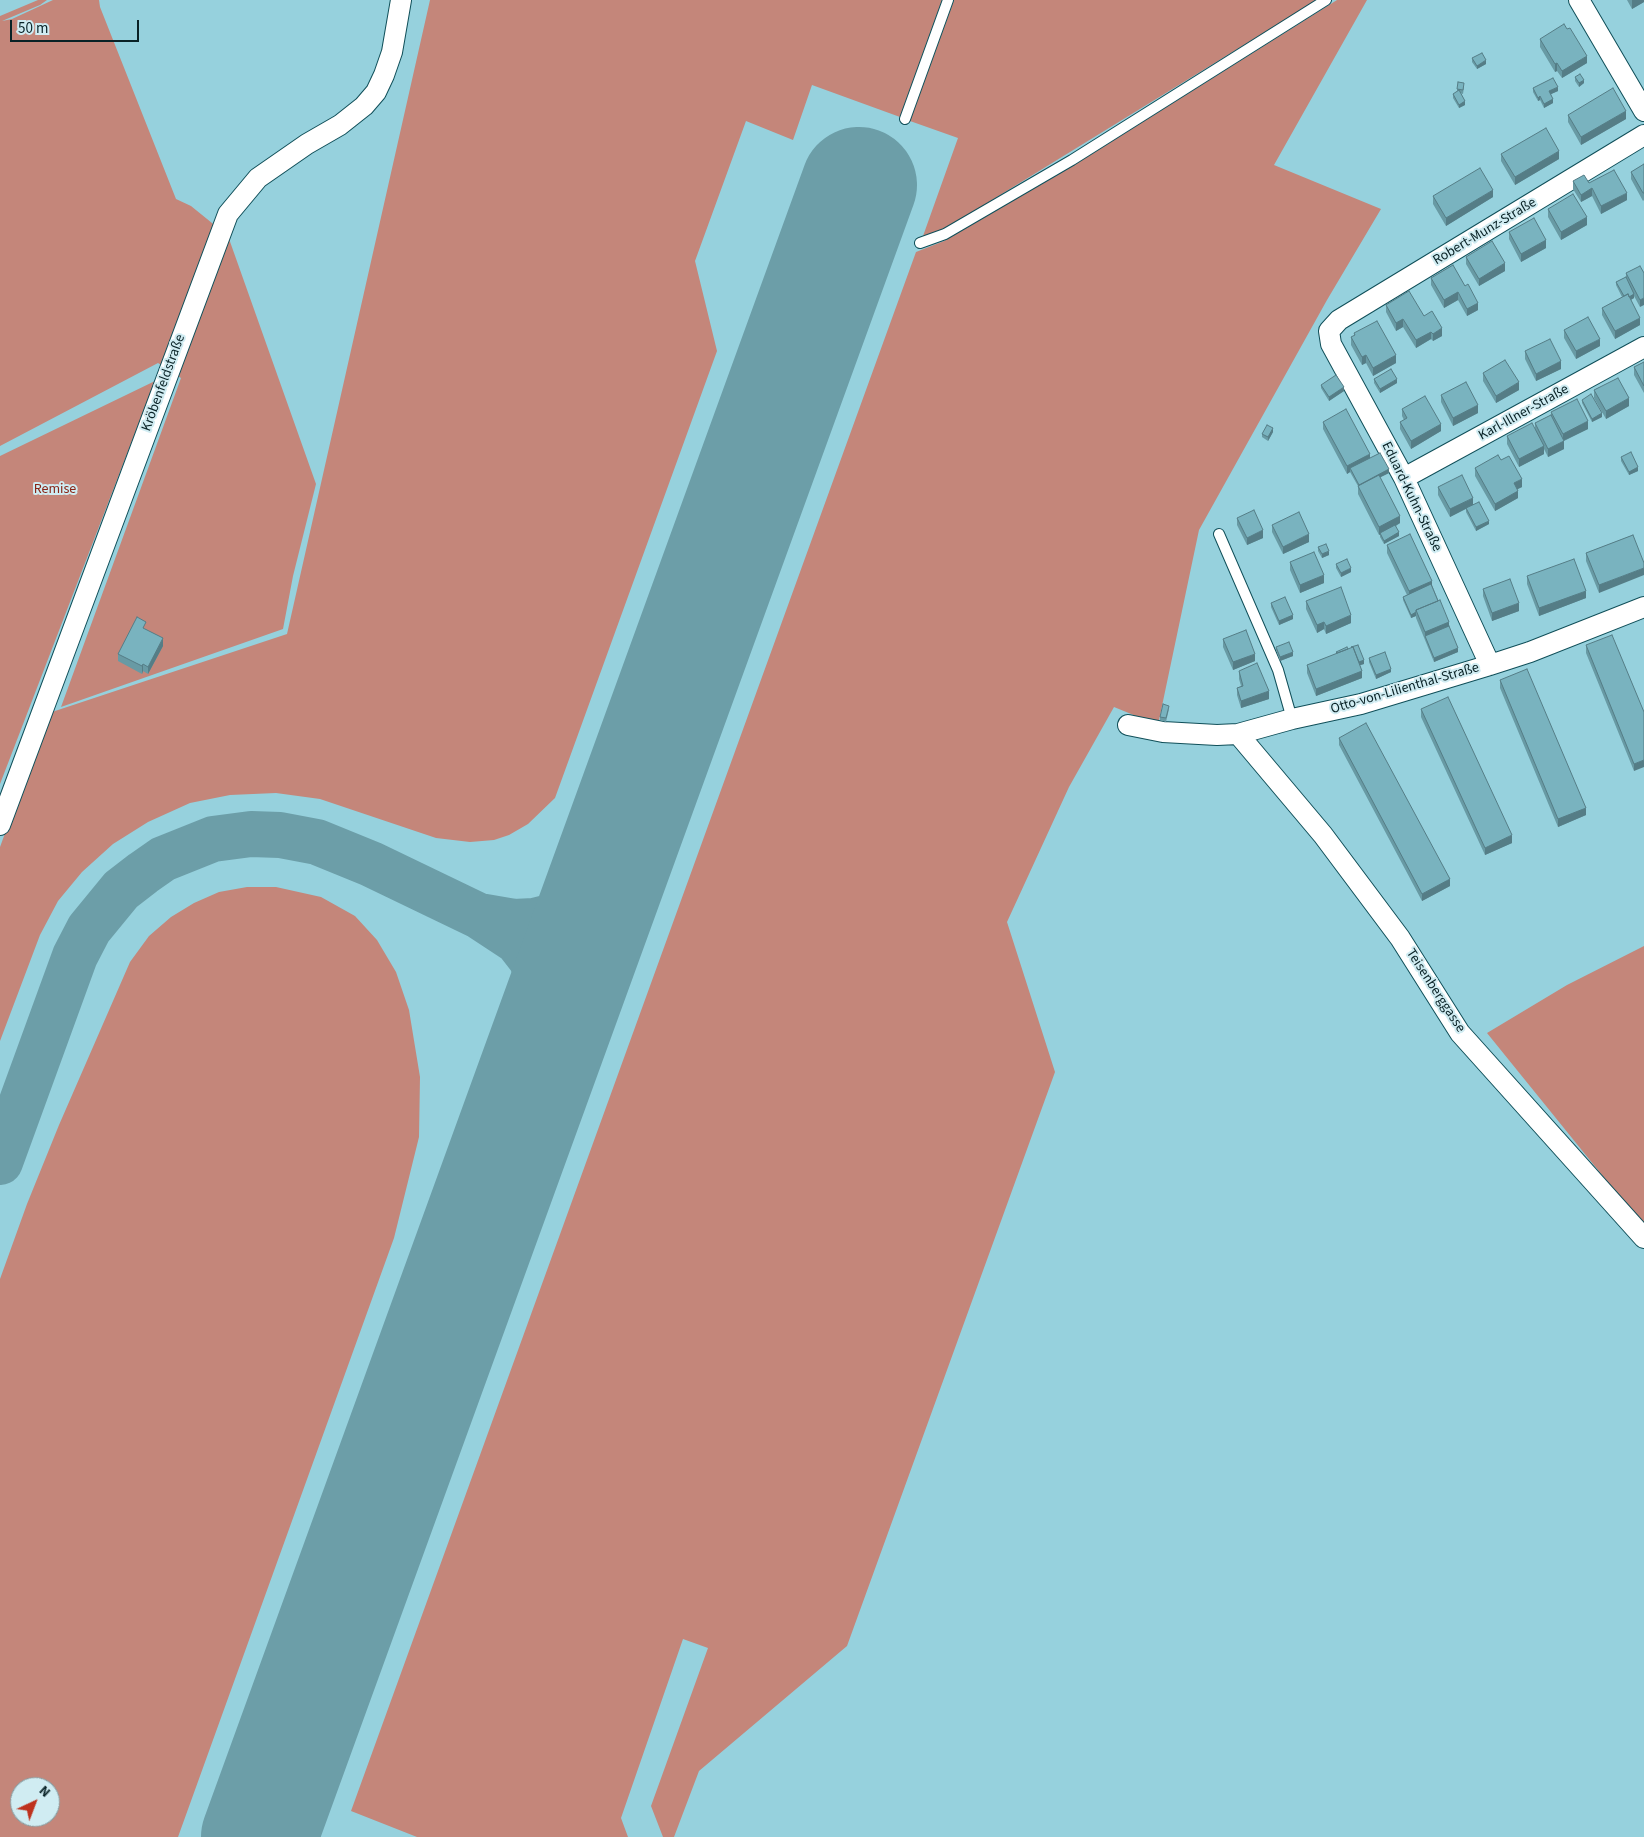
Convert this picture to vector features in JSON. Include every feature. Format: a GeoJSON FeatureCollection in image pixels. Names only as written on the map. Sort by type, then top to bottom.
{"type":"FeatureCollection","features":[{"type":"Feature","properties":{"kind":"street","name":"Kröbenfeldstraße"},"geometry":{"type":"LineString","coordinates":[[0,825],[228,214],[258,178],[307,144],[340,125],[364,106],[376,92],[392,52],[401,0]]}},
{"type":"Feature","properties":{"kind":"street"},"geometry":{"type":"LineString","coordinates":[[1579,0],[1644,111]]}},
{"type":"Feature","properties":{"kind":"street","name":"Robert-Munz-Straße"},"geometry":{"type":"LineString","coordinates":[[1329,331],[1339,320],[1644,135]]}},
{"type":"Feature","properties":{"kind":"street","name":"Eduard-Kuhn-Straße"},"geometry":{"type":"LineString","coordinates":[[1329,331],[1331,344],[1404,478],[1490,665]]}},
{"type":"Feature","properties":{"kind":"street","name":"Karl-Illner-Straße"},"geometry":{"type":"LineString","coordinates":[[1404,478],[1644,347]]}},
{"type":"Feature","properties":{"kind":"street","name":"Otto-von-Lilienthal-Straße"},"geometry":{"type":"LineString","coordinates":[[1128,725],[1163,732],[1217,735],[1238,734],[1292,718],[1361,704],[1490,665],[1530,652],[1644,607]]}},
{"type":"Feature","properties":{"kind":"street","name":"Teisenberggasse"},"geometry":{"type":"LineString","coordinates":[[1238,734],[1323,835],[1394,930],[1460,1033],[1644,1238]]}},
{"type":"Feature","properties":{"kind":"lane"},"geometry":{"type":"LineString","coordinates":[[905,119],[948,0]]}},
{"type":"Feature","properties":{"kind":"lane"},"geometry":{"type":"LineString","coordinates":[[920,244],[945,234],[1072,160],[1326,0]]}},
{"type":"Feature","properties":{"kind":"lane"},"geometry":{"type":"LineString","coordinates":[[1219,534],[1278,670],[1292,718]]}},
{"type":"Feature","properties":{"kind":"green space"},"geometry":{"type":"Polygon","coordinates":[[[38,0],[47,0],[40,5],[2,21],[12,19],[53,0],[99,0],[100,7],[176,199],[191,206],[228,236],[316,484],[293,576],[283,629],[61,707],[181,378],[158,363],[0,446],[0,16],[38,0]]]}},
{"type":"Feature","properties":{"kind":"green space"},"geometry":{"type":"Polygon","coordinates":[[[430,0],[942,0],[900,117],[812,85],[793,140],[746,121],[695,261],[717,351],[555,798],[528,824],[509,835],[494,840],[470,842],[436,838],[320,799],[276,793],[230,795],[190,803],[148,822],[113,844],[82,872],[58,901],[40,935],[0,1041],[0,847],[49,713],[287,634],[430,0]]]}},
{"type":"Feature","properties":{"kind":"green space"},"geometry":{"type":"Polygon","coordinates":[[[954,0],[1317,0],[966,216],[941,230],[923,236],[958,138],[910,121],[954,0]]]}},
{"type":"Feature","properties":{"kind":"green space"},"geometry":{"type":"Polygon","coordinates":[[[1337,0],[1367,0],[1274,165],[1381,209],[1327,300],[1199,530],[1158,725],[1114,707],[1069,787],[1007,922],[1055,1072],[847,1646],[699,1771],[674,1837],[663,1837],[651,1806],[708,1648],[683,1639],[621,1818],[628,1837],[417,1837],[351,1811],[916,252],[944,241],[1071,167],[1337,0]]]}},
{"type":"Feature","properties":{"kind":"green space","name":"Remise"},"geometry":{"type":"Polygon","coordinates":[[[155,381],[0,784],[0,456],[155,381]]]}},
{"type":"Feature","properties":{"kind":"green space"},"geometry":{"type":"Polygon","coordinates":[[[247,887],[276,887],[321,897],[355,916],[377,940],[396,972],[409,1010],[420,1077],[419,1137],[394,1238],[178,1837],[0,1837],[0,1279],[27,1204],[59,1125],[130,962],[149,936],[171,917],[194,903],[219,892],[247,887]]]}},
{"type":"Feature","properties":{"kind":"green space"},"geometry":{"type":"Polygon","coordinates":[[[1644,946],[1644,1227],[1487,1033],[1567,985],[1644,946]]]}},
{"type":"Feature","properties":{"kind":"building"},"geometry":{"type":"Polygon","coordinates":[[[1564,24],[1567,29],[1570,28],[1587,56],[1562,71],[1557,63],[1555,64],[1540,39],[1564,24]]]}},
{"type":"Feature","properties":{"kind":"building"},"geometry":{"type":"Polygon","coordinates":[[[1482,53],[1486,60],[1477,66],[1472,58],[1482,53]]]}},
{"type":"Feature","properties":{"kind":"building"},"geometry":{"type":"Polygon","coordinates":[[[1580,74],[1584,80],[1579,83],[1575,77],[1580,74]]]}},
{"type":"Feature","properties":{"kind":"building"},"geometry":{"type":"Polygon","coordinates":[[[1553,78],[1558,87],[1549,91],[1553,99],[1544,104],[1540,96],[1538,98],[1533,88],[1553,78]]]}},
{"type":"Feature","properties":{"kind":"building"},"geometry":{"type":"Polygon","coordinates":[[[1458,82],[1464,83],[1463,90],[1457,89],[1458,82]]]}},
{"type":"Feature","properties":{"kind":"building"},"geometry":{"type":"Polygon","coordinates":[[[1613,88],[1626,111],[1581,137],[1568,115],[1613,88]]]}},
{"type":"Feature","properties":{"kind":"building"},"geometry":{"type":"Polygon","coordinates":[[[1459,90],[1465,101],[1459,105],[1453,94],[1459,90]]]}},
{"type":"Feature","properties":{"kind":"building"},"geometry":{"type":"Polygon","coordinates":[[[1546,128],[1559,151],[1515,177],[1501,154],[1546,128]]]}},
{"type":"Feature","properties":{"kind":"building"},"geometry":{"type":"Polygon","coordinates":[[[1644,164],[1644,193],[1643,193],[1631,172],[1644,164]]]}},
{"type":"Feature","properties":{"kind":"building"},"geometry":{"type":"Polygon","coordinates":[[[1480,168],[1493,190],[1446,218],[1433,196],[1480,168]]]}},
{"type":"Feature","properties":{"kind":"building"},"geometry":{"type":"Polygon","coordinates":[[[1614,170],[1627,193],[1601,206],[1592,188],[1581,195],[1573,181],[1584,175],[1589,183],[1614,170]]]}},
{"type":"Feature","properties":{"kind":"building"},"geometry":{"type":"Polygon","coordinates":[[[1573,194],[1587,217],[1561,232],[1548,209],[1573,194]]]}},
{"type":"Feature","properties":{"kind":"building"},"geometry":{"type":"Polygon","coordinates":[[[1534,218],[1546,240],[1521,254],[1509,232],[1534,218]]]}},
{"type":"Feature","properties":{"kind":"building"},"geometry":{"type":"Polygon","coordinates":[[[1492,241],[1505,263],[1479,279],[1466,257],[1492,241]]]}},
{"type":"Feature","properties":{"kind":"building"},"geometry":{"type":"Polygon","coordinates":[[[1453,265],[1465,286],[1468,284],[1478,303],[1467,309],[1458,292],[1444,300],[1431,278],[1453,265]]]}},
{"type":"Feature","properties":{"kind":"building"},"geometry":{"type":"Polygon","coordinates":[[[1640,266],[1644,273],[1644,298],[1640,300],[1626,273],[1640,266]]]}},
{"type":"Feature","properties":{"kind":"building"},"geometry":{"type":"Polygon","coordinates":[[[1626,277],[1634,294],[1629,297],[1628,294],[1624,296],[1616,282],[1626,277]]]}},
{"type":"Feature","properties":{"kind":"building"},"geometry":{"type":"Polygon","coordinates":[[[1409,291],[1424,316],[1432,311],[1442,328],[1433,334],[1431,332],[1416,340],[1403,319],[1396,323],[1386,305],[1409,291]]]}},
{"type":"Feature","properties":{"kind":"building"},"geometry":{"type":"Polygon","coordinates":[[[1628,294],[1640,318],[1615,331],[1602,308],[1628,294]]]}},
{"type":"Feature","properties":{"kind":"building"},"geometry":{"type":"Polygon","coordinates":[[[1588,317],[1600,339],[1576,351],[1564,330],[1588,317]]]}},
{"type":"Feature","properties":{"kind":"building"},"geometry":{"type":"Polygon","coordinates":[[[1377,321],[1396,355],[1373,368],[1366,355],[1362,357],[1351,337],[1355,335],[1354,333],[1377,321]]]}},
{"type":"Feature","properties":{"kind":"building"},"geometry":{"type":"Polygon","coordinates":[[[1550,339],[1561,361],[1536,374],[1525,351],[1550,339]]]}},
{"type":"Feature","properties":{"kind":"building"},"geometry":{"type":"Polygon","coordinates":[[[1505,360],[1519,382],[1496,396],[1483,373],[1505,360]]]}},
{"type":"Feature","properties":{"kind":"building"},"geometry":{"type":"Polygon","coordinates":[[[1644,362],[1644,386],[1634,367],[1644,362]]]}},
{"type":"Feature","properties":{"kind":"building"},"geometry":{"type":"Polygon","coordinates":[[[1391,369],[1397,379],[1380,389],[1374,379],[1391,369]]]}},
{"type":"Feature","properties":{"kind":"building"},"geometry":{"type":"Polygon","coordinates":[[[1336,375],[1344,387],[1329,397],[1321,385],[1336,375]]]}},
{"type":"Feature","properties":{"kind":"building"},"geometry":{"type":"Polygon","coordinates":[[[1618,378],[1629,398],[1606,411],[1594,390],[1618,378]]]}},
{"type":"Feature","properties":{"kind":"building"},"geometry":{"type":"Polygon","coordinates":[[[1466,382],[1478,405],[1453,418],[1441,395],[1466,382]]]}},
{"type":"Feature","properties":{"kind":"building"},"geometry":{"type":"Polygon","coordinates":[[[1591,394],[1602,413],[1592,419],[1582,400],[1591,394]]]}},
{"type":"Feature","properties":{"kind":"building"},"geometry":{"type":"Polygon","coordinates":[[[1425,396],[1441,424],[1411,441],[1400,422],[1407,418],[1402,409],[1425,396]]]}},
{"type":"Feature","properties":{"kind":"building"},"geometry":{"type":"Polygon","coordinates":[[[1577,399],[1588,421],[1563,434],[1551,412],[1577,399]]]}},
{"type":"Feature","properties":{"kind":"building"},"geometry":{"type":"Polygon","coordinates":[[[1346,409],[1370,454],[1347,466],[1323,422],[1346,409]]]}},
{"type":"Feature","properties":{"kind":"building"},"geometry":{"type":"Polygon","coordinates":[[[1551,415],[1564,441],[1548,449],[1535,423],[1551,415]]]}},
{"type":"Feature","properties":{"kind":"building"},"geometry":{"type":"Polygon","coordinates":[[[1532,423],[1544,446],[1519,459],[1507,436],[1532,423]]]}},
{"type":"Feature","properties":{"kind":"building"},"geometry":{"type":"Polygon","coordinates":[[[1267,425],[1273,428],[1268,437],[1262,434],[1267,425]]]}},
{"type":"Feature","properties":{"kind":"building"},"geometry":{"type":"Polygon","coordinates":[[[1631,452],[1638,467],[1629,472],[1621,457],[1631,452]]]}},
{"type":"Feature","properties":{"kind":"building"},"geometry":{"type":"Polygon","coordinates":[[[1380,453],[1389,469],[1359,485],[1350,468],[1380,453]]]}},
{"type":"Feature","properties":{"kind":"building"},"geometry":{"type":"Polygon","coordinates":[[[1498,455],[1501,460],[1509,456],[1522,479],[1514,483],[1518,491],[1495,504],[1475,468],[1498,455]]]}},
{"type":"Feature","properties":{"kind":"building"},"geometry":{"type":"Polygon","coordinates":[[[1379,475],[1400,516],[1379,527],[1358,486],[1379,475]]]}},
{"type":"Feature","properties":{"kind":"building"},"geometry":{"type":"Polygon","coordinates":[[[1462,475],[1473,498],[1450,509],[1438,487],[1462,475]]]}},
{"type":"Feature","properties":{"kind":"building"},"geometry":{"type":"Polygon","coordinates":[[[1479,502],[1489,521],[1476,527],[1466,508],[1479,502]]]}},
{"type":"Feature","properties":{"kind":"building"},"geometry":{"type":"Polygon","coordinates":[[[1254,510],[1263,530],[1247,538],[1237,518],[1254,510]]]}},
{"type":"Feature","properties":{"kind":"building"},"geometry":{"type":"Polygon","coordinates":[[[1299,512],[1309,534],[1283,547],[1272,525],[1299,512]]]}},
{"type":"Feature","properties":{"kind":"building"},"geometry":{"type":"Polygon","coordinates":[[[1395,525],[1399,532],[1384,541],[1380,533],[1395,525]]]}},
{"type":"Feature","properties":{"kind":"building"},"geometry":{"type":"Polygon","coordinates":[[[1410,534],[1432,581],[1409,591],[1387,545],[1410,534]]]}},
{"type":"Feature","properties":{"kind":"building"},"geometry":{"type":"Polygon","coordinates":[[[1633,535],[1644,563],[1644,568],[1599,585],[1586,553],[1633,535]]]}},
{"type":"Feature","properties":{"kind":"building"},"geometry":{"type":"Polygon","coordinates":[[[1326,544],[1329,551],[1322,554],[1318,547],[1326,544]]]}},
{"type":"Feature","properties":{"kind":"building"},"geometry":{"type":"Polygon","coordinates":[[[1314,552],[1324,575],[1300,585],[1290,562],[1314,552]]]}},
{"type":"Feature","properties":{"kind":"building"},"geometry":{"type":"Polygon","coordinates":[[[1347,559],[1351,568],[1341,573],[1336,564],[1347,559]]]}},
{"type":"Feature","properties":{"kind":"building"},"geometry":{"type":"Polygon","coordinates":[[[1574,559],[1586,591],[1539,608],[1527,576],[1574,559]]]}},
{"type":"Feature","properties":{"kind":"building"},"geometry":{"type":"Polygon","coordinates":[[[1510,579],[1519,603],[1492,613],[1483,589],[1510,579]]]}},
{"type":"Feature","properties":{"kind":"building"},"geometry":{"type":"Polygon","coordinates":[[[1431,584],[1438,601],[1416,610],[1411,615],[1403,597],[1431,584]]]}},
{"type":"Feature","properties":{"kind":"building"},"geometry":{"type":"Polygon","coordinates":[[[1341,587],[1351,615],[1326,626],[1324,622],[1317,625],[1306,601],[1341,587]]]}},
{"type":"Feature","properties":{"kind":"building"},"geometry":{"type":"Polygon","coordinates":[[[1285,597],[1293,615],[1279,621],[1271,603],[1285,597]]]}},
{"type":"Feature","properties":{"kind":"building"},"geometry":{"type":"Polygon","coordinates":[[[1440,600],[1449,622],[1425,632],[1416,610],[1440,600]]]}},
{"type":"Feature","properties":{"kind":"building"},"geometry":{"type":"Polygon","coordinates":[[[137,617],[146,622],[143,628],[163,638],[148,667],[118,654],[137,617]]]}},
{"type":"Feature","properties":{"kind":"building"},"geometry":{"type":"Polygon","coordinates":[[[1449,626],[1458,648],[1434,658],[1425,636],[1449,626]]]}},
{"type":"Feature","properties":{"kind":"building"},"geometry":{"type":"Polygon","coordinates":[[[1246,630],[1255,654],[1233,662],[1223,639],[1246,630]]]}},
{"type":"Feature","properties":{"kind":"building"},"geometry":{"type":"Polygon","coordinates":[[[1612,635],[1644,712],[1644,760],[1634,764],[1586,645],[1612,635]]]}},
{"type":"Feature","properties":{"kind":"building"},"geometry":{"type":"Polygon","coordinates":[[[1289,642],[1293,652],[1280,657],[1276,647],[1289,642]]]}},
{"type":"Feature","properties":{"kind":"building"},"geometry":{"type":"Polygon","coordinates":[[[1358,645],[1364,660],[1359,662],[1353,647],[1351,647],[1358,645]]]}},
{"type":"Feature","properties":{"kind":"building"},"geometry":{"type":"Polygon","coordinates":[[[1347,647],[1348,649],[1336,652],[1347,647]]]}},
{"type":"Feature","properties":{"kind":"building"},"geometry":{"type":"Polygon","coordinates":[[[1353,647],[1362,671],[1316,689],[1307,665],[1353,647]]]}},
{"type":"Feature","properties":{"kind":"building"},"geometry":{"type":"Polygon","coordinates":[[[1385,652],[1391,669],[1376,675],[1369,658],[1385,652]]]}},
{"type":"Feature","properties":{"kind":"building"},"geometry":{"type":"Polygon","coordinates":[[[1257,663],[1269,691],[1241,701],[1237,688],[1243,686],[1239,671],[1257,663]]]}},
{"type":"Feature","properties":{"kind":"building"},"geometry":{"type":"Polygon","coordinates":[[[1527,669],[1586,808],[1558,819],[1500,680],[1527,669]]]}},
{"type":"Feature","properties":{"kind":"building"},"geometry":{"type":"Polygon","coordinates":[[[1448,697],[1512,835],[1485,848],[1421,709],[1448,697]]]}},
{"type":"Feature","properties":{"kind":"building"},"geometry":{"type":"Polygon","coordinates":[[[1163,704],[1169,706],[1166,718],[1160,717],[1163,704]]]}},
{"type":"Feature","properties":{"kind":"building"},"geometry":{"type":"Polygon","coordinates":[[[1366,723],[1450,879],[1422,894],[1339,738],[1366,723]]]}},
{"type":"Feature","properties":{"kind":"taxiway"},"geometry":{"type":"LineString","coordinates":[[0,1162],[75,956],[89,929],[121,890],[143,873],[163,859],[213,839],[251,834],[280,835],[317,842],[371,864],[479,916],[517,941],[531,959],[542,985],[553,1028]]}},
{"type":"Feature","properties":{"kind":"taxiway"},"geometry":{"type":"LineString","coordinates":[[479,916],[514,922],[534,921],[550,917],[578,901],[611,868]]}},
{"type":"Feature","properties":{"kind":"runway"},"geometry":{"type":"LineString","coordinates":[[259,1837],[859,185]]}}]}
